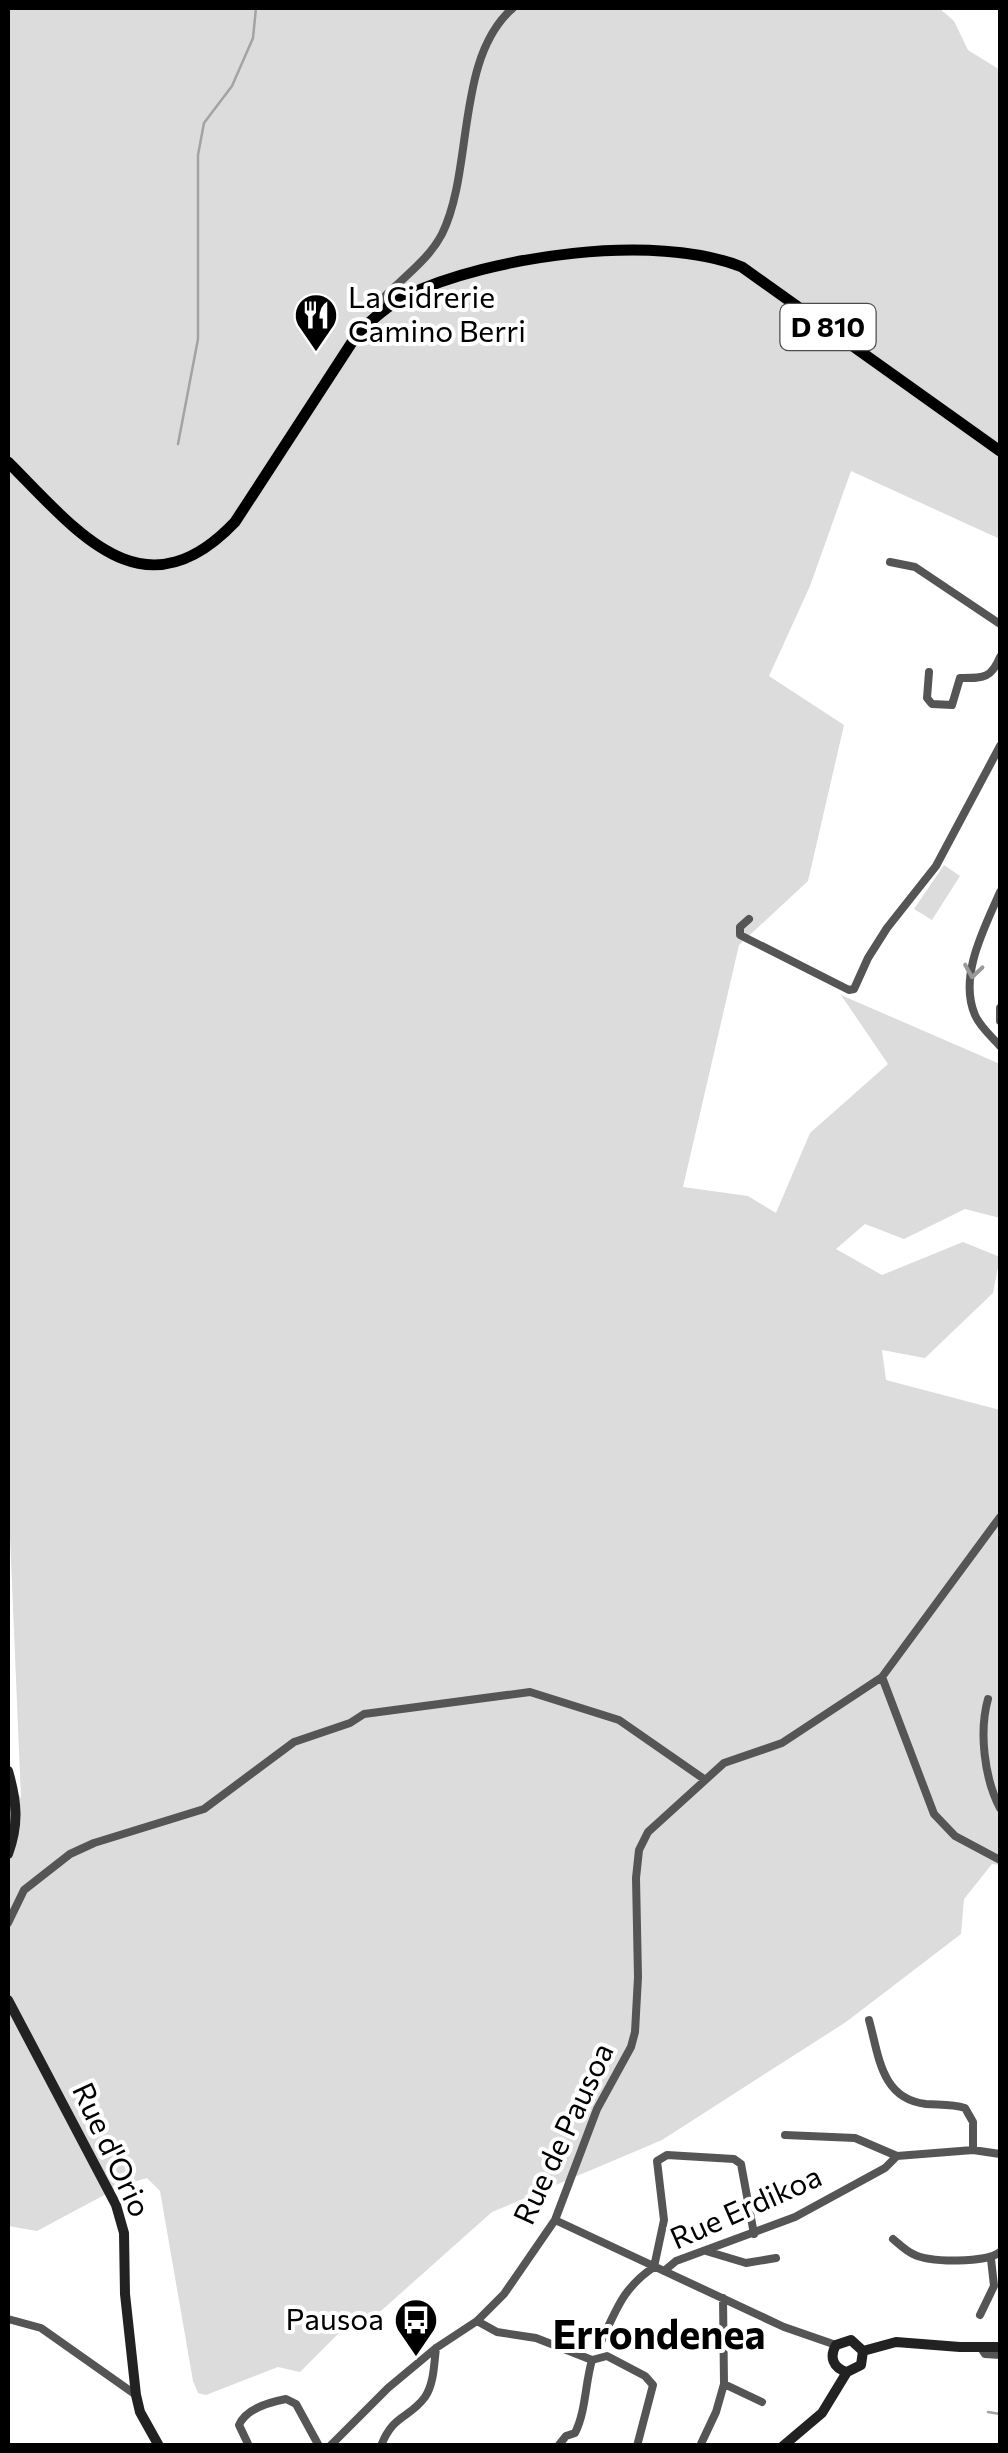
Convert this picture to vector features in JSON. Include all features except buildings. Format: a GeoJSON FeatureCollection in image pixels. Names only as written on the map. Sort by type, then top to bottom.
{"type":"FeatureCollection","features":[{"type":"Feature","properties":{"kind":"main road","name":"D 810"},"geometry":{"type":"LineString","coordinates":[[8,462],[98,547],[134,564],[167,565],[195,556],[215,543],[235,522],[358,333],[384,309],[520,269],[586,256],[637,252],[691,252],[742,266],[1000,451]]}},
{"type":"Feature","properties":{"kind":"street"},"geometry":{"type":"LineString","coordinates":[[493,8],[505,14]]}},
{"type":"Feature","properties":{"kind":"street"},"geometry":{"type":"LineString","coordinates":[[384,309],[384,297],[423,260],[444,231],[476,73],[484,49],[505,14],[513,8]]}},
{"type":"Feature","properties":{"kind":"street"},"geometry":{"type":"LineString","coordinates":[[890,562],[915,568],[1000,624]]}},
{"type":"Feature","properties":{"kind":"street"},"geometry":{"type":"LineString","coordinates":[[928,672],[928,698],[932,704],[952,705],[960,678],[986,678],[994,673],[1000,657]]}},
{"type":"Feature","properties":{"kind":"street"},"geometry":{"type":"LineString","coordinates":[[749,919],[740,927],[740,934],[854,989],[887,928],[936,866],[1000,746]]}},
{"type":"Feature","properties":{"kind":"street"},"geometry":{"type":"LineString","coordinates":[[1000,892],[972,965],[970,988],[975,1015],[1000,1046]]}},
{"type":"Feature","properties":{"kind":"street"},"geometry":{"type":"LineString","coordinates":[[1000,1008],[1000,1021]]}},
{"type":"Feature","properties":{"kind":"street","name":"Rue de Pausoa"},"geometry":{"type":"LineString","coordinates":[[330,2446],[388,2388],[436,2348],[478,2321],[504,2294],[554,2220],[598,2109],[635,2032],[635,1899],[640,1850],[648,1832],[724,1762],[782,1744],[882,1677],[1000,1517]]}},
{"type":"Feature","properties":{"kind":"street"},"geometry":{"type":"LineString","coordinates":[[882,1677],[934,1814],[955,1836],[1000,1860]]}},
{"type":"Feature","properties":{"kind":"street"},"geometry":{"type":"LineString","coordinates":[[8,1923],[24,1890],[70,1854],[204,1809],[294,1742],[350,1723],[364,1714],[530,1692],[620,1720],[704,1779]]}},
{"type":"Feature","properties":{"kind":"street"},"geometry":{"type":"LineString","coordinates":[[988,1699],[983,1718],[984,1746],[1000,1808]]}},
{"type":"Feature","properties":{"kind":"street"},"geometry":{"type":"LineString","coordinates":[[8,1771],[18,1821],[8,1854]]}},
{"type":"Feature","properties":{"kind":"street","name":"Rue d'Orio"},"geometry":{"type":"LineString","coordinates":[[8,2000],[116,2205],[124,2233],[125,2294],[136,2395],[144,2422],[159,2446]]}},
{"type":"Feature","properties":{"kind":"street"},"geometry":{"type":"LineString","coordinates":[[869,2020],[889,2087],[906,2099],[923,2104],[966,2108],[973,2122],[973,2150]]}},
{"type":"Feature","properties":{"kind":"street"},"geometry":{"type":"LineString","coordinates":[[785,2135],[855,2138],[897,2156],[973,2150],[1000,2154]]}},
{"type":"Feature","properties":{"kind":"street"},"geometry":{"type":"LineString","coordinates":[[602,2340],[634,2280],[654,2267],[664,2220],[657,2161],[666,2154],[734,2160],[741,2164],[754,2234]]}},
{"type":"Feature","properties":{"kind":"street","name":"Rue Erdikoa"},"geometry":{"type":"LineString","coordinates":[[664,2270],[676,2260],[796,2217],[885,2168],[897,2156]]}},
{"type":"Feature","properties":{"kind":"street"},"geometry":{"type":"LineString","coordinates":[[554,2220],[784,2328],[836,2345],[852,2340],[863,2351]]}},
{"type":"Feature","properties":{"kind":"street"},"geometry":{"type":"LineString","coordinates":[[893,2240],[914,2255],[925,2257],[992,2259],[1000,2252]]}},
{"type":"Feature","properties":{"kind":"street"},"geometry":{"type":"LineString","coordinates":[[706,2251],[746,2263],[776,2258]]}},
{"type":"Feature","properties":{"kind":"street"},"geometry":{"type":"LineString","coordinates":[[980,2315],[994,2286],[992,2259]]}},
{"type":"Feature","properties":{"kind":"street"},"geometry":{"type":"LineString","coordinates":[[700,2446],[724,2384],[723,2298]]}},
{"type":"Feature","properties":{"kind":"street"},"geometry":{"type":"LineString","coordinates":[[8,2319],[41,2328],[136,2395]]}},
{"type":"Feature","properties":{"kind":"street"},"geometry":{"type":"LineString","coordinates":[[478,2321],[497,2332],[536,2338],[592,2360],[606,2356],[645,2376],[653,2385],[637,2446]]}},
{"type":"Feature","properties":{"kind":"street"},"geometry":{"type":"LineString","coordinates":[[863,2351],[896,2342],[1000,2346]]}},
{"type":"Feature","properties":{"kind":"street"},"geometry":{"type":"LineString","coordinates":[[836,2345],[832,2351],[834,2365],[846,2372]]}},
{"type":"Feature","properties":{"kind":"street"},"geometry":{"type":"LineString","coordinates":[[380,2446],[393,2421],[428,2393],[436,2348]]}},
{"type":"Feature","properties":{"kind":"street"},"geometry":{"type":"LineString","coordinates":[[981,2348],[985,2354],[1000,2355]]}},
{"type":"Feature","properties":{"kind":"street"},"geometry":{"type":"LineString","coordinates":[[783,2446],[822,2413],[846,2372],[861,2365],[863,2351]]}},
{"type":"Feature","properties":{"kind":"street"},"geometry":{"type":"LineString","coordinates":[[558,2446],[566,2436],[575,2433],[582,2418],[584,2388],[592,2360]]}},
{"type":"Feature","properties":{"kind":"street"},"geometry":{"type":"LineString","coordinates":[[724,2384],[762,2402]]}},
{"type":"Feature","properties":{"kind":"street"},"geometry":{"type":"LineString","coordinates":[[248,2446],[239,2425],[243,2417],[286,2400],[296,2404],[319,2446]]}},
{"type":"Feature","properties":{"kind":"shaded area"},"geometry":{"type":"Polygon","coordinates":[[[8,8],[939,8],[954,21],[968,50],[1000,70],[1000,539],[851,471],[810,586],[769,676],[844,725],[808,881],[739,945],[683,1187],[748,1196],[776,1213],[810,1133],[888,1064],[841,995],[1000,1064],[1000,1218],[965,1209],[904,1239],[865,1224],[836,1249],[882,1275],[963,1242],[1000,1257],[993,1293],[925,1358],[882,1350],[886,1380],[1000,1410],[1000,1865],[992,1864],[964,1899],[961,1934],[846,2022],[662,2140],[492,2212],[373,2318],[354,2318],[300,2372],[278,2367],[206,2395],[198,2393],[193,2381],[160,2191],[147,2178],[123,2185],[37,2231],[8,2226],[8,1779],[21,1798],[8,1488],[8,8]]]}},
{"type":"Feature","properties":{"kind":"shaded area"},"geometry":{"type":"Polygon","coordinates":[[[944,865],[960,876],[932,920],[914,909],[944,865]]]}},
{"type":"Feature","properties":{"kind":"waterway"},"geometry":{"type":"LineString","coordinates":[[178,444],[198,339],[198,155],[204,123],[232,86],[253,38],[256,8]]}},
{"type":"Feature","properties":{"kind":"waterway"},"geometry":{"type":"LineString","coordinates":[[988,2412],[1000,2414]]}},
{"type":"Feature","properties":{"kind":"place","name":"La Cidrerie Camino Berri"},"geometry":{"type":"Point","coordinates":[316,353]}},
{"type":"Feature","properties":{"kind":"place","name":"Pausoa"},"geometry":{"type":"Point","coordinates":[416,2358]}},
{"type":"Feature","properties":{"kind":"district","name":"Errondenea"},"geometry":{"type":"Point","coordinates":[659,2335]}}]}
